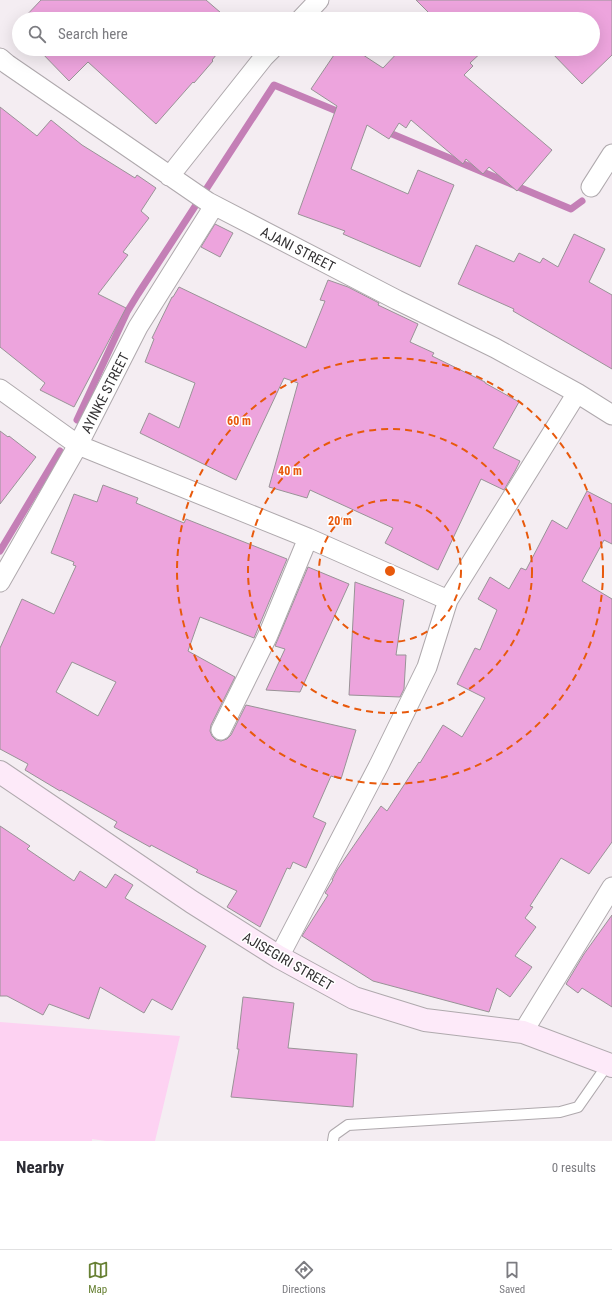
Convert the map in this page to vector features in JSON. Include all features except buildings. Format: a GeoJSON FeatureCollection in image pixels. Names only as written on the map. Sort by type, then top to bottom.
{"type":"FeatureCollection","features":[{"type":"Feature","properties":{"kind":"street"},"geometry":{"type":"LineString","coordinates":[[308,12],[319,0]]}},
{"type":"Feature","properties":{"kind":"street"},"geometry":{"type":"LineString","coordinates":[[169,176],[265,56]]}},
{"type":"Feature","properties":{"kind":"street","name":"AJANI STREET"},"geometry":{"type":"LineString","coordinates":[[2,65],[211,204],[397,300],[495,348],[577,393],[612,415]]}},
{"type":"Feature","properties":{"kind":"street"},"geometry":{"type":"LineString","coordinates":[[591,187],[612,154]]}},
{"type":"Feature","properties":{"kind":"street","name":"AYINKE STREET"},"geometry":{"type":"LineString","coordinates":[[0,582],[78,445],[138,327],[211,204]]}},
{"type":"Feature","properties":{"kind":"street"},"geometry":{"type":"LineString","coordinates":[[0,389],[78,445],[308,538],[448,600]]}},
{"type":"Feature","properties":{"kind":"street"},"geometry":{"type":"LineString","coordinates":[[279,957],[379,765],[427,667],[448,600],[577,393]]}},
{"type":"Feature","properties":{"kind":"street"},"geometry":{"type":"LineString","coordinates":[[221,730],[268,635],[308,538]]}},
{"type":"Feature","properties":{"kind":"street","name":"AJISEGIRI STREET"},"geometry":{"type":"LineString","coordinates":[[0,772],[192,902],[279,957],[354,998],[425,1020],[523,1032],[610,1065]]}},
{"type":"Feature","properties":{"kind":"street"},"geometry":{"type":"LineString","coordinates":[[523,1032],[612,887]]}},
{"type":"Feature","properties":{"kind":"lane"},"geometry":{"type":"LineString","coordinates":[[333,1141],[334,1135],[348,1125],[560,1112],[578,1107],[610,1065]]}},
{"type":"Feature","properties":{"kind":"shaded area"},"geometry":{"type":"Polygon","coordinates":[[[0,1022],[180,1036],[155,1141],[106,1141],[92,1139],[92,1141],[0,1141],[0,1022]]]}},
{"type":"Feature","properties":{"kind":"waterway"},"geometry":{"type":"LineString","coordinates":[[77,420],[127,312],[274,85],[344,114]]}},
{"type":"Feature","properties":{"kind":"waterway"},"geometry":{"type":"LineString","coordinates":[[385,131],[571,209],[582,201]]}},
{"type":"Feature","properties":{"kind":"waterway"},"geometry":{"type":"LineString","coordinates":[[0,551],[60,451]]}}]}
